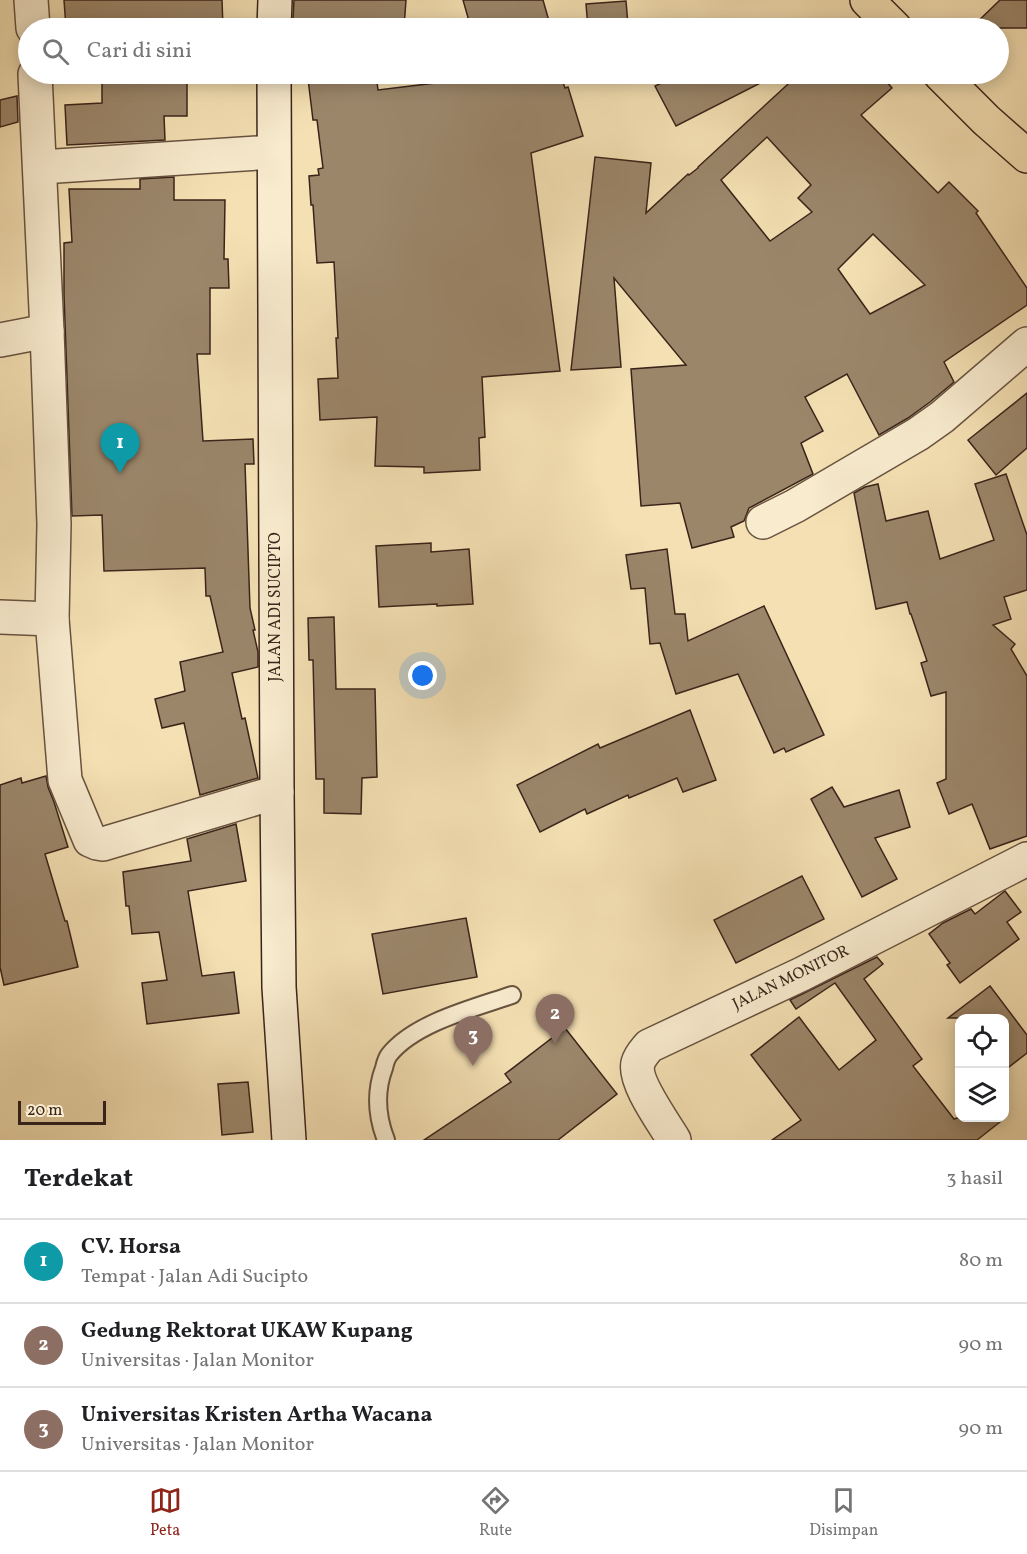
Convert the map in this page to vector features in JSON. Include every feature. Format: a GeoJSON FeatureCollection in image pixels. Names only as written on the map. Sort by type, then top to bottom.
{"type":"FeatureCollection","features":[{"type":"Feature","properties":{"kind":"highway"},"geometry":{"type":"LineString","coordinates":[[867,0],[885,18]]}},
{"type":"Feature","properties":{"kind":"highway"},"geometry":{"type":"LineString","coordinates":[[950,84],[1027,156]]}},
{"type":"Feature","properties":{"kind":"street"},"geometry":{"type":"LineString","coordinates":[[31,0],[32,18]]}},
{"type":"Feature","properties":{"kind":"street"},"geometry":{"type":"LineString","coordinates":[[274,0],[274,18]]}},
{"type":"Feature","properties":{"kind":"street"},"geometry":{"type":"LineString","coordinates":[[36,84],[54,524],[52,619],[65,780],[90,840],[103,844],[277,792]]}},
{"type":"Feature","properties":{"kind":"street","name":"JALAN ADI SUCIPTO"},"geometry":{"type":"LineString","coordinates":[[274,84],[279,987],[289,1140]]}},
{"type":"Feature","properties":{"kind":"street"},"geometry":{"type":"LineString","coordinates":[[40,167],[273,152]]}},
{"type":"Feature","properties":{"kind":"street"},"geometry":{"type":"LineString","coordinates":[[0,340],[47,331]]}},
{"type":"Feature","properties":{"kind":"street"},"geometry":{"type":"LineString","coordinates":[[763,522],[795,506],[918,434],[942,417],[1027,344]]}},
{"type":"Feature","properties":{"kind":"street"},"geometry":{"type":"LineString","coordinates":[[0,618],[52,619]]}},
{"type":"Feature","properties":{"kind":"street","name":"JALAN MONITOR"},"geometry":{"type":"LineString","coordinates":[[675,1140],[648,1097],[639,1077],[638,1064],[649,1046],[801,974],[1027,859]]}},
{"type":"Feature","properties":{"kind":"lane"},"geometry":{"type":"LineString","coordinates":[[386,1140],[380,1125],[378,1106],[380,1079],[388,1057],[406,1039],[443,1019],[512,996]]}},
{"type":"Feature","properties":{"kind":"building"},"geometry":{"type":"Polygon","coordinates":[[[64,0],[222,0],[223,18],[65,18],[64,0]]]}},
{"type":"Feature","properties":{"kind":"building"},"geometry":{"type":"Polygon","coordinates":[[[294,0],[406,0],[405,18],[293,18],[294,0]]]}},
{"type":"Feature","properties":{"kind":"building"},"geometry":{"type":"Polygon","coordinates":[[[463,0],[543,0],[548,18],[468,18],[463,0]]]}},
{"type":"Feature","properties":{"kind":"building"},"geometry":{"type":"Polygon","coordinates":[[[1000,0],[1027,0],[1027,28],[1009,28],[1009,18],[981,18],[1000,0]]]}},
{"type":"Feature","properties":{"kind":"building"},"geometry":{"type":"Polygon","coordinates":[[[626,1],[627,18],[587,18],[586,4],[626,1]]]}},
{"type":"Feature","properties":{"kind":"building"},"geometry":{"type":"Polygon","coordinates":[[[102,84],[187,84],[187,116],[164,116],[165,140],[67,145],[65,105],[102,103],[102,84]]]}},
{"type":"Feature","properties":{"kind":"building"},"geometry":{"type":"Polygon","coordinates":[[[309,84],[377,84],[378,90],[427,84],[564,84],[565,88],[568,87],[583,136],[531,153],[560,371],[482,377],[485,437],[479,438],[480,470],[424,473],[424,467],[375,466],[377,417],[320,420],[318,379],[338,378],[336,338],[338,338],[334,262],[317,263],[309,176],[319,175],[318,169],[323,168],[317,120],[313,120],[309,84]]]}},
{"type":"Feature","properties":{"kind":"building"},"geometry":{"type":"Polygon","coordinates":[[[659,84],[758,84],[676,126],[655,86],[659,84]]]}},
{"type":"Feature","properties":{"kind":"building"},"geometry":{"type":"Polygon","coordinates":[[[788,84],[889,84],[892,88],[861,115],[938,193],[949,182],[978,211],[976,213],[1027,288],[1027,305],[944,362],[954,382],[908,418],[879,435],[847,374],[805,397],[823,431],[801,443],[813,474],[749,508],[744,521],[731,527],[734,537],[692,548],[680,503],[641,506],[631,369],[686,365],[614,278],[621,367],[571,370],[595,157],[651,163],[646,213],[688,174],[698,168],[788,84]],[[767,137],[721,180],[770,241],[812,212],[798,198],[811,185],[767,137]],[[873,234],[838,269],[870,314],[925,285],[873,234]]]}},
{"type":"Feature","properties":{"kind":"building"},"geometry":{"type":"Polygon","coordinates":[[[17,96],[18,122],[0,127],[0,100],[17,96]]]}},
{"type":"Feature","properties":{"kind":"building"},"geometry":{"type":"Polygon","coordinates":[[[174,177],[174,200],[225,200],[224,259],[228,259],[229,288],[210,288],[210,354],[197,354],[203,441],[253,439],[254,464],[245,464],[250,608],[258,652],[258,667],[232,673],[242,719],[245,718],[258,778],[200,795],[184,723],[162,728],[155,699],[185,691],[180,662],[223,652],[210,596],[206,596],[205,568],[104,571],[102,515],[72,516],[64,295],[64,243],[72,242],[69,189],[140,189],[140,179],[174,177]]]}},
{"type":"Feature","properties":{"kind":"building"},"geometry":{"type":"Polygon","coordinates":[[[1027,393],[1027,448],[996,475],[968,440],[1027,393]]]}},
{"type":"Feature","properties":{"kind":"building"},"geometry":{"type":"Polygon","coordinates":[[[1006,474],[1027,535],[1027,590],[1004,597],[1011,619],[993,625],[1015,644],[1011,649],[1027,676],[1027,836],[990,849],[972,804],[949,814],[937,783],[946,779],[946,692],[931,696],[921,663],[927,661],[907,602],[876,609],[854,493],[878,484],[886,521],[928,511],[940,559],[994,540],[975,484],[1006,474]]]}},
{"type":"Feature","properties":{"kind":"building"},"geometry":{"type":"Polygon","coordinates":[[[431,543],[431,552],[469,549],[473,604],[379,607],[376,546],[431,543]]]}},
{"type":"Feature","properties":{"kind":"building"},"geometry":{"type":"Polygon","coordinates":[[[667,549],[675,614],[685,614],[688,641],[764,606],[824,735],[786,752],[784,748],[774,753],[738,674],[676,694],[660,643],[650,644],[645,588],[631,589],[626,555],[667,549]]]}},
{"type":"Feature","properties":{"kind":"building"},"geometry":{"type":"Polygon","coordinates":[[[334,617],[336,689],[375,689],[377,777],[362,778],[361,814],[324,813],[324,779],[316,779],[313,660],[309,660],[308,618],[334,617]]]}},
{"type":"Feature","properties":{"kind":"building"},"geometry":{"type":"Polygon","coordinates":[[[690,710],[716,780],[683,792],[677,778],[629,798],[628,795],[587,814],[585,809],[540,832],[517,785],[598,744],[600,748],[690,710]]]}},
{"type":"Feature","properties":{"kind":"building"},"geometry":{"type":"Polygon","coordinates":[[[46,776],[68,847],[45,854],[65,921],[67,921],[78,967],[4,985],[0,967],[0,785],[21,778],[22,783],[46,776]]]}},
{"type":"Feature","properties":{"kind":"building"},"geometry":{"type":"Polygon","coordinates":[[[832,787],[844,807],[899,790],[910,827],[875,838],[897,879],[862,897],[811,799],[832,787]]]}},
{"type":"Feature","properties":{"kind":"building"},"geometry":{"type":"Polygon","coordinates":[[[236,824],[246,881],[188,891],[202,976],[234,972],[239,1013],[147,1024],[142,983],[167,980],[159,932],[132,934],[129,906],[126,906],[123,872],[191,861],[187,839],[236,824]]]}},
{"type":"Feature","properties":{"kind":"building"},"geometry":{"type":"Polygon","coordinates":[[[802,876],[824,919],[736,963],[714,920],[802,876]]]}},
{"type":"Feature","properties":{"kind":"building"},"geometry":{"type":"Polygon","coordinates":[[[1005,891],[1021,912],[1007,922],[1019,939],[960,983],[947,965],[950,963],[929,934],[943,923],[971,909],[975,914],[1005,891]]]}},
{"type":"Feature","properties":{"kind":"building"},"geometry":{"type":"Polygon","coordinates":[[[466,918],[477,977],[383,994],[372,934],[466,918]]]}},
{"type":"Feature","properties":{"kind":"building"},"geometry":{"type":"Polygon","coordinates":[[[877,957],[883,964],[864,979],[922,1059],[913,1066],[955,1119],[955,1122],[1000,1122],[977,1140],[772,1140],[801,1120],[751,1055],[799,1017],[839,1070],[876,1040],[835,983],[796,1009],[790,1000],[877,957]]]}},
{"type":"Feature","properties":{"kind":"building"},"geometry":{"type":"Polygon","coordinates":[[[990,986],[1027,1035],[1027,1053],[1009,1067],[1009,1014],[955,1014],[955,1018],[948,1018],[990,986]]]}},
{"type":"Feature","properties":{"kind":"building"},"geometry":{"type":"Polygon","coordinates":[[[565,1028],[617,1094],[558,1140],[424,1140],[511,1082],[505,1074],[565,1028]]]}},
{"type":"Feature","properties":{"kind":"building"},"geometry":{"type":"Polygon","coordinates":[[[248,1082],[253,1132],[222,1135],[218,1084],[248,1082]]]}},
{"type":"Feature","properties":{"kind":"place","name":"CV. Horsa"},"geometry":{"type":"Point","coordinates":[120,473]}},
{"type":"Feature","properties":{"kind":"place","name":"Gedung Rektorat UKAW Kupang"},"geometry":{"type":"Point","coordinates":[555,1044]}},
{"type":"Feature","properties":{"kind":"place","name":"Universitas Kristen Artha Wacana"},"geometry":{"type":"Point","coordinates":[473,1066]}}]}
